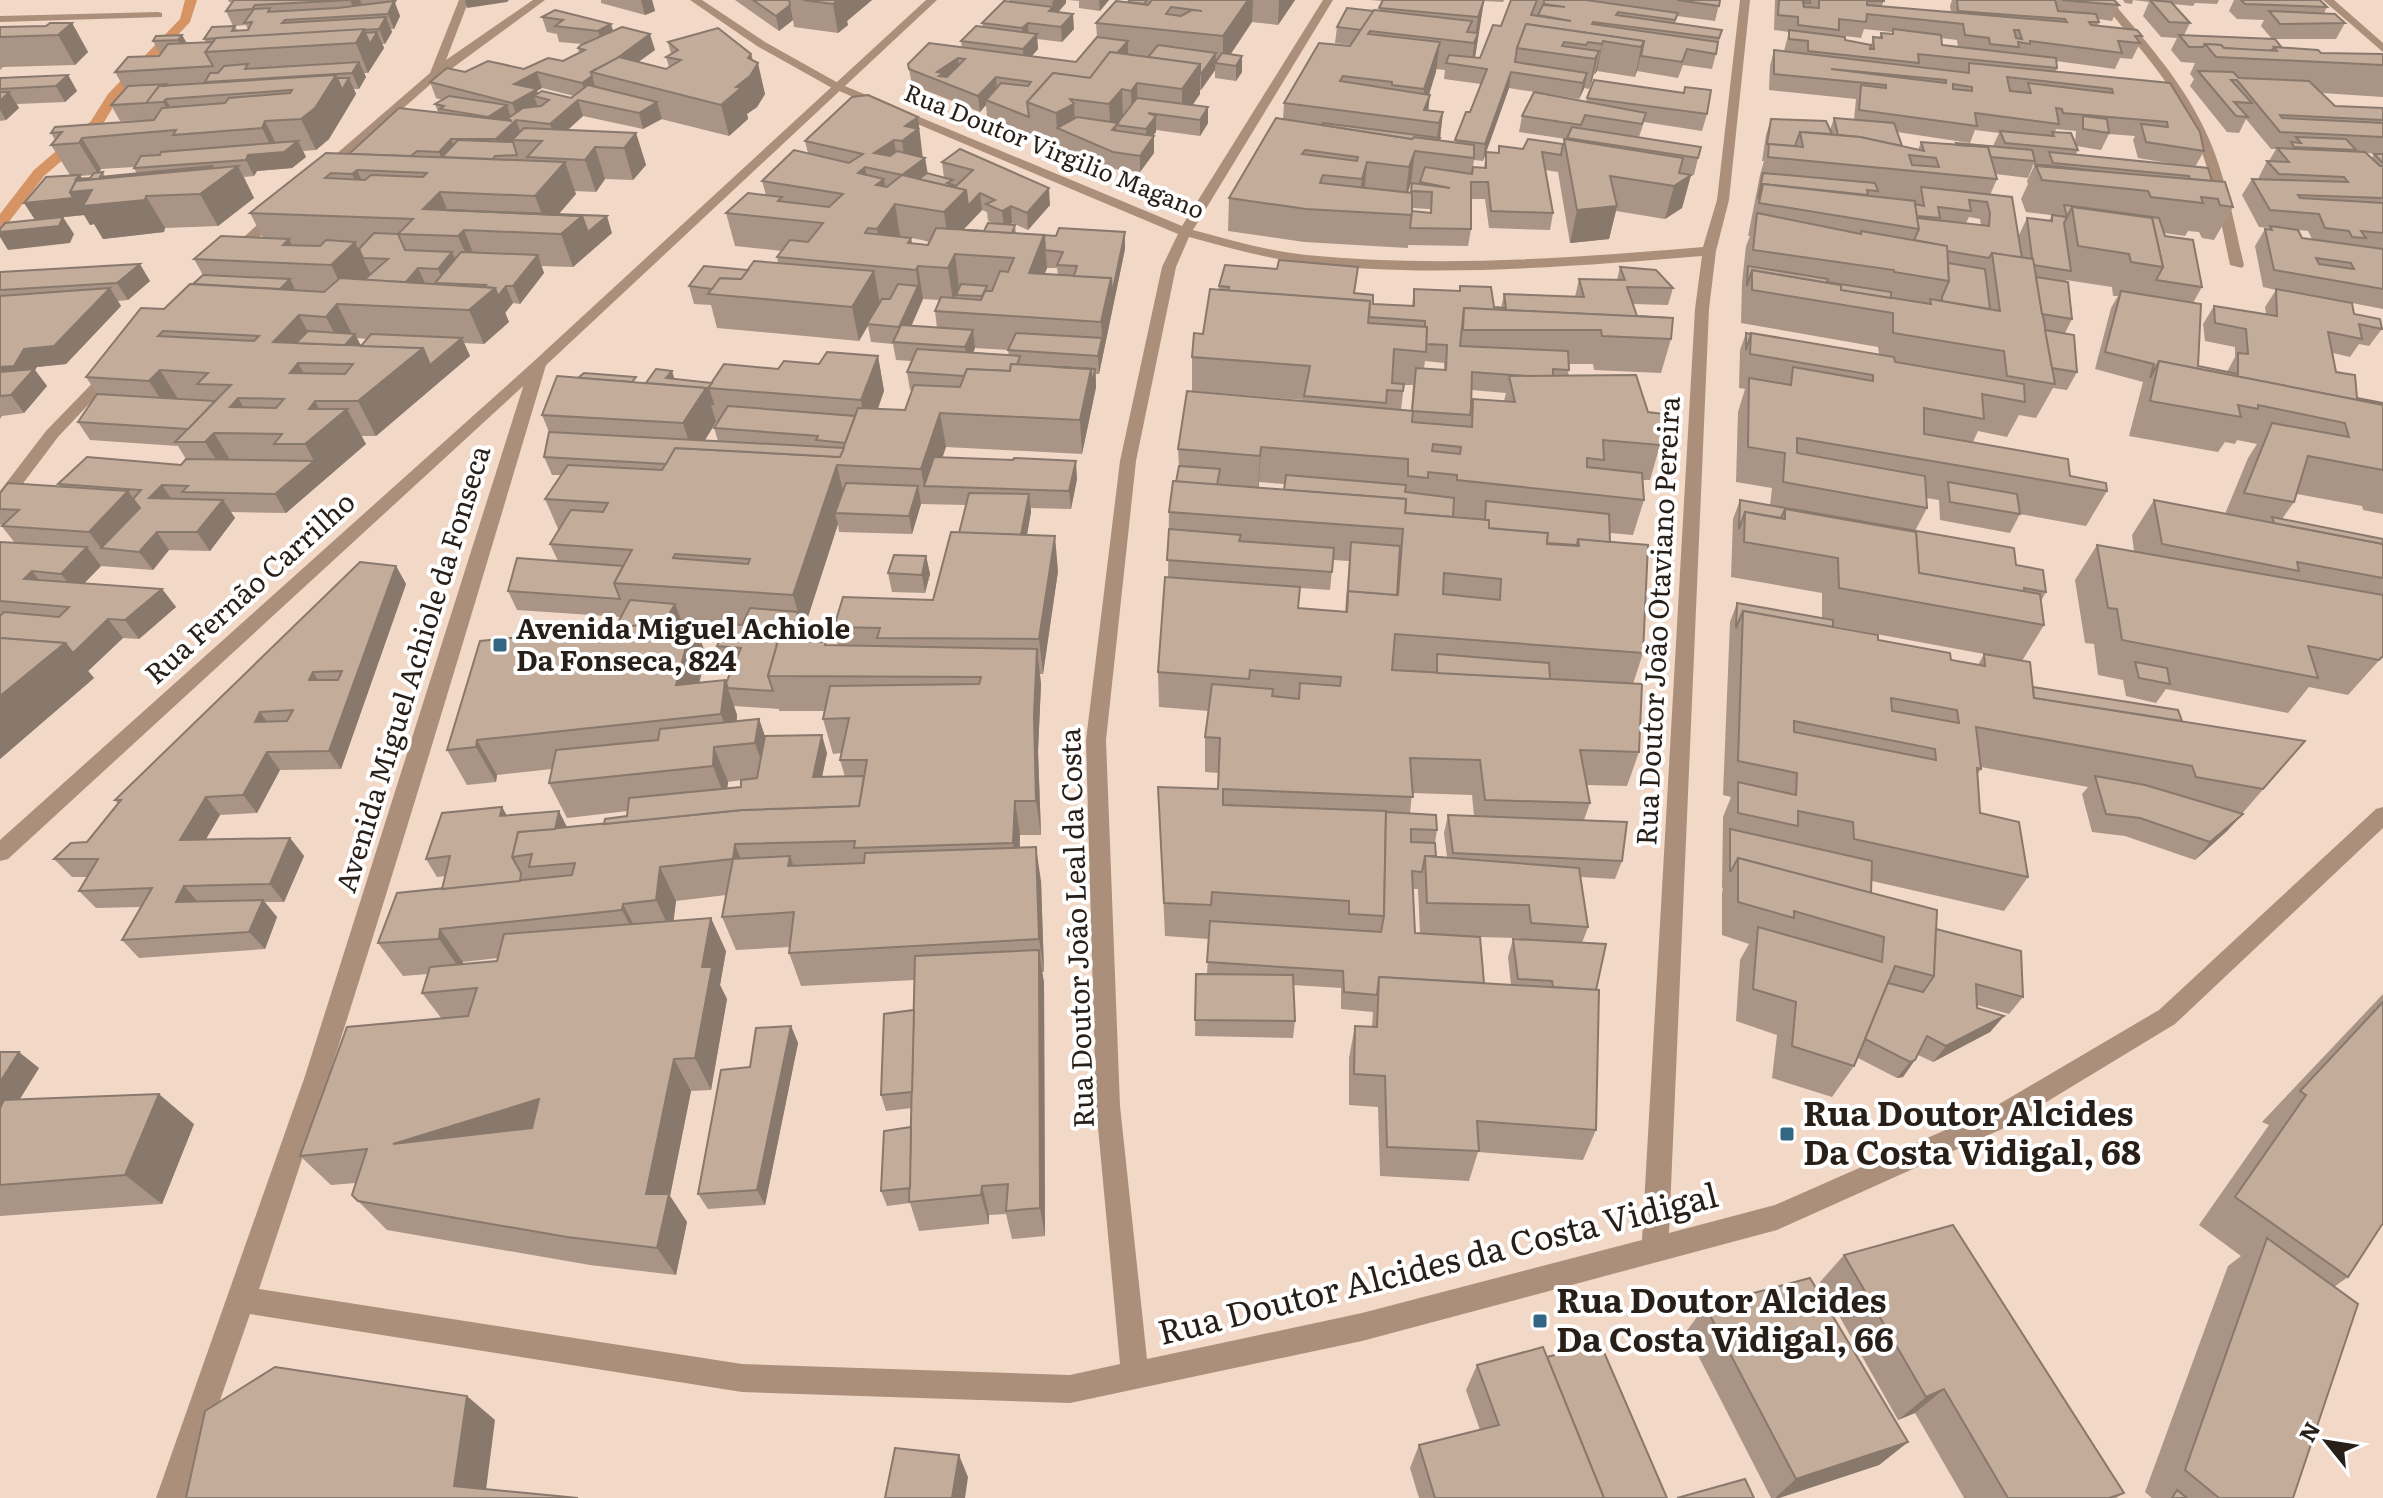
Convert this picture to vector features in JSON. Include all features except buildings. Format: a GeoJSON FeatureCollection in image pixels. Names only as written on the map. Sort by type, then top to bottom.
{"type":"FeatureCollection","features":[{"type":"Feature","properties":{"kind":"street"},"geometry":{"type":"LineString","coordinates":[[435,74],[464,0]]}},
{"type":"Feature","properties":{"kind":"street"},"geometry":{"type":"LineString","coordinates":[[313,181],[435,74],[488,33],[540,0]]}},
{"type":"Feature","properties":{"kind":"street","name":"Rua Doutor Virgilio Magano"},"geometry":{"type":"LineString","coordinates":[[695,0],[761,44],[836,86],[1185,232],[1253,250],[1304,259],[1381,264],[1580,260],[1709,251]]}},
{"type":"Feature","properties":{"kind":"street"},"geometry":{"type":"LineString","coordinates":[[538,365],[932,0]]}},
{"type":"Feature","properties":{"kind":"street","name":"Rua Doutor João Leal da Costa"},"geometry":{"type":"LineString","coordinates":[[1135,1375],[1108,1106],[1096,740],[1128,461],[1169,267],[1185,232],[1328,0]]}},
{"type":"Feature","properties":{"kind":"street","name":"Rua Doutor João Otaviano Pereira"},"geometry":{"type":"LineString","coordinates":[[1655,1249],[1702,309],[1709,251],[1723,200],[1745,0]]}},
{"type":"Feature","properties":{"kind":"street"},"geometry":{"type":"LineString","coordinates":[[2106,0],[2164,72],[2206,145],[2237,265]]}},
{"type":"Feature","properties":{"kind":"street"},"geometry":{"type":"LineString","coordinates":[[2328,0],[2383,49]]}},
{"type":"Feature","properties":{"kind":"street"},"geometry":{"type":"LineString","coordinates":[[0,19],[158,15]]}},
{"type":"Feature","properties":{"kind":"street"},"geometry":{"type":"LineString","coordinates":[[216,270],[291,201]]}},
{"type":"Feature","properties":{"kind":"street"},"geometry":{"type":"LineString","coordinates":[[0,502],[52,434],[118,365]]}},
{"type":"Feature","properties":{"kind":"street","name":"Rua Fernão Carrilho"},"geometry":{"type":"LineString","coordinates":[[0,853],[538,365]]}},
{"type":"Feature","properties":{"kind":"street","name":"Avenida Miguel Achiole da Fonseca"},"geometry":{"type":"LineString","coordinates":[[171,1498],[244,1300],[423,745],[538,365]]}},
{"type":"Feature","properties":{"kind":"street","name":"Rua Doutor Alcides da Costa Vidigal"},"geometry":{"type":"LineString","coordinates":[[244,1300],[742,1378],[1070,1389],[1362,1327],[1777,1217],[1993,1121],[2167,1017],[2383,815]]}},
{"type":"Feature","properties":{"kind":"waterway"},"geometry":{"type":"LineString","coordinates":[[0,224],[39,173],[96,124],[113,97],[186,20],[191,0]]}},
{"type":"Feature","properties":{"kind":"place","name":"Avenida Miguel Achiole Da Fonseca, 824"},"geometry":{"type":"Point","coordinates":[500,645]}},
{"type":"Feature","properties":{"kind":"place","name":"Rua Doutor Alcides Da Costa Vidigal, 68"},"geometry":{"type":"Point","coordinates":[1787,1134]}},
{"type":"Feature","properties":{"kind":"place","name":"Rua Doutor Alcides Da Costa Vidigal, 66"},"geometry":{"type":"Point","coordinates":[1540,1321]}}]}
